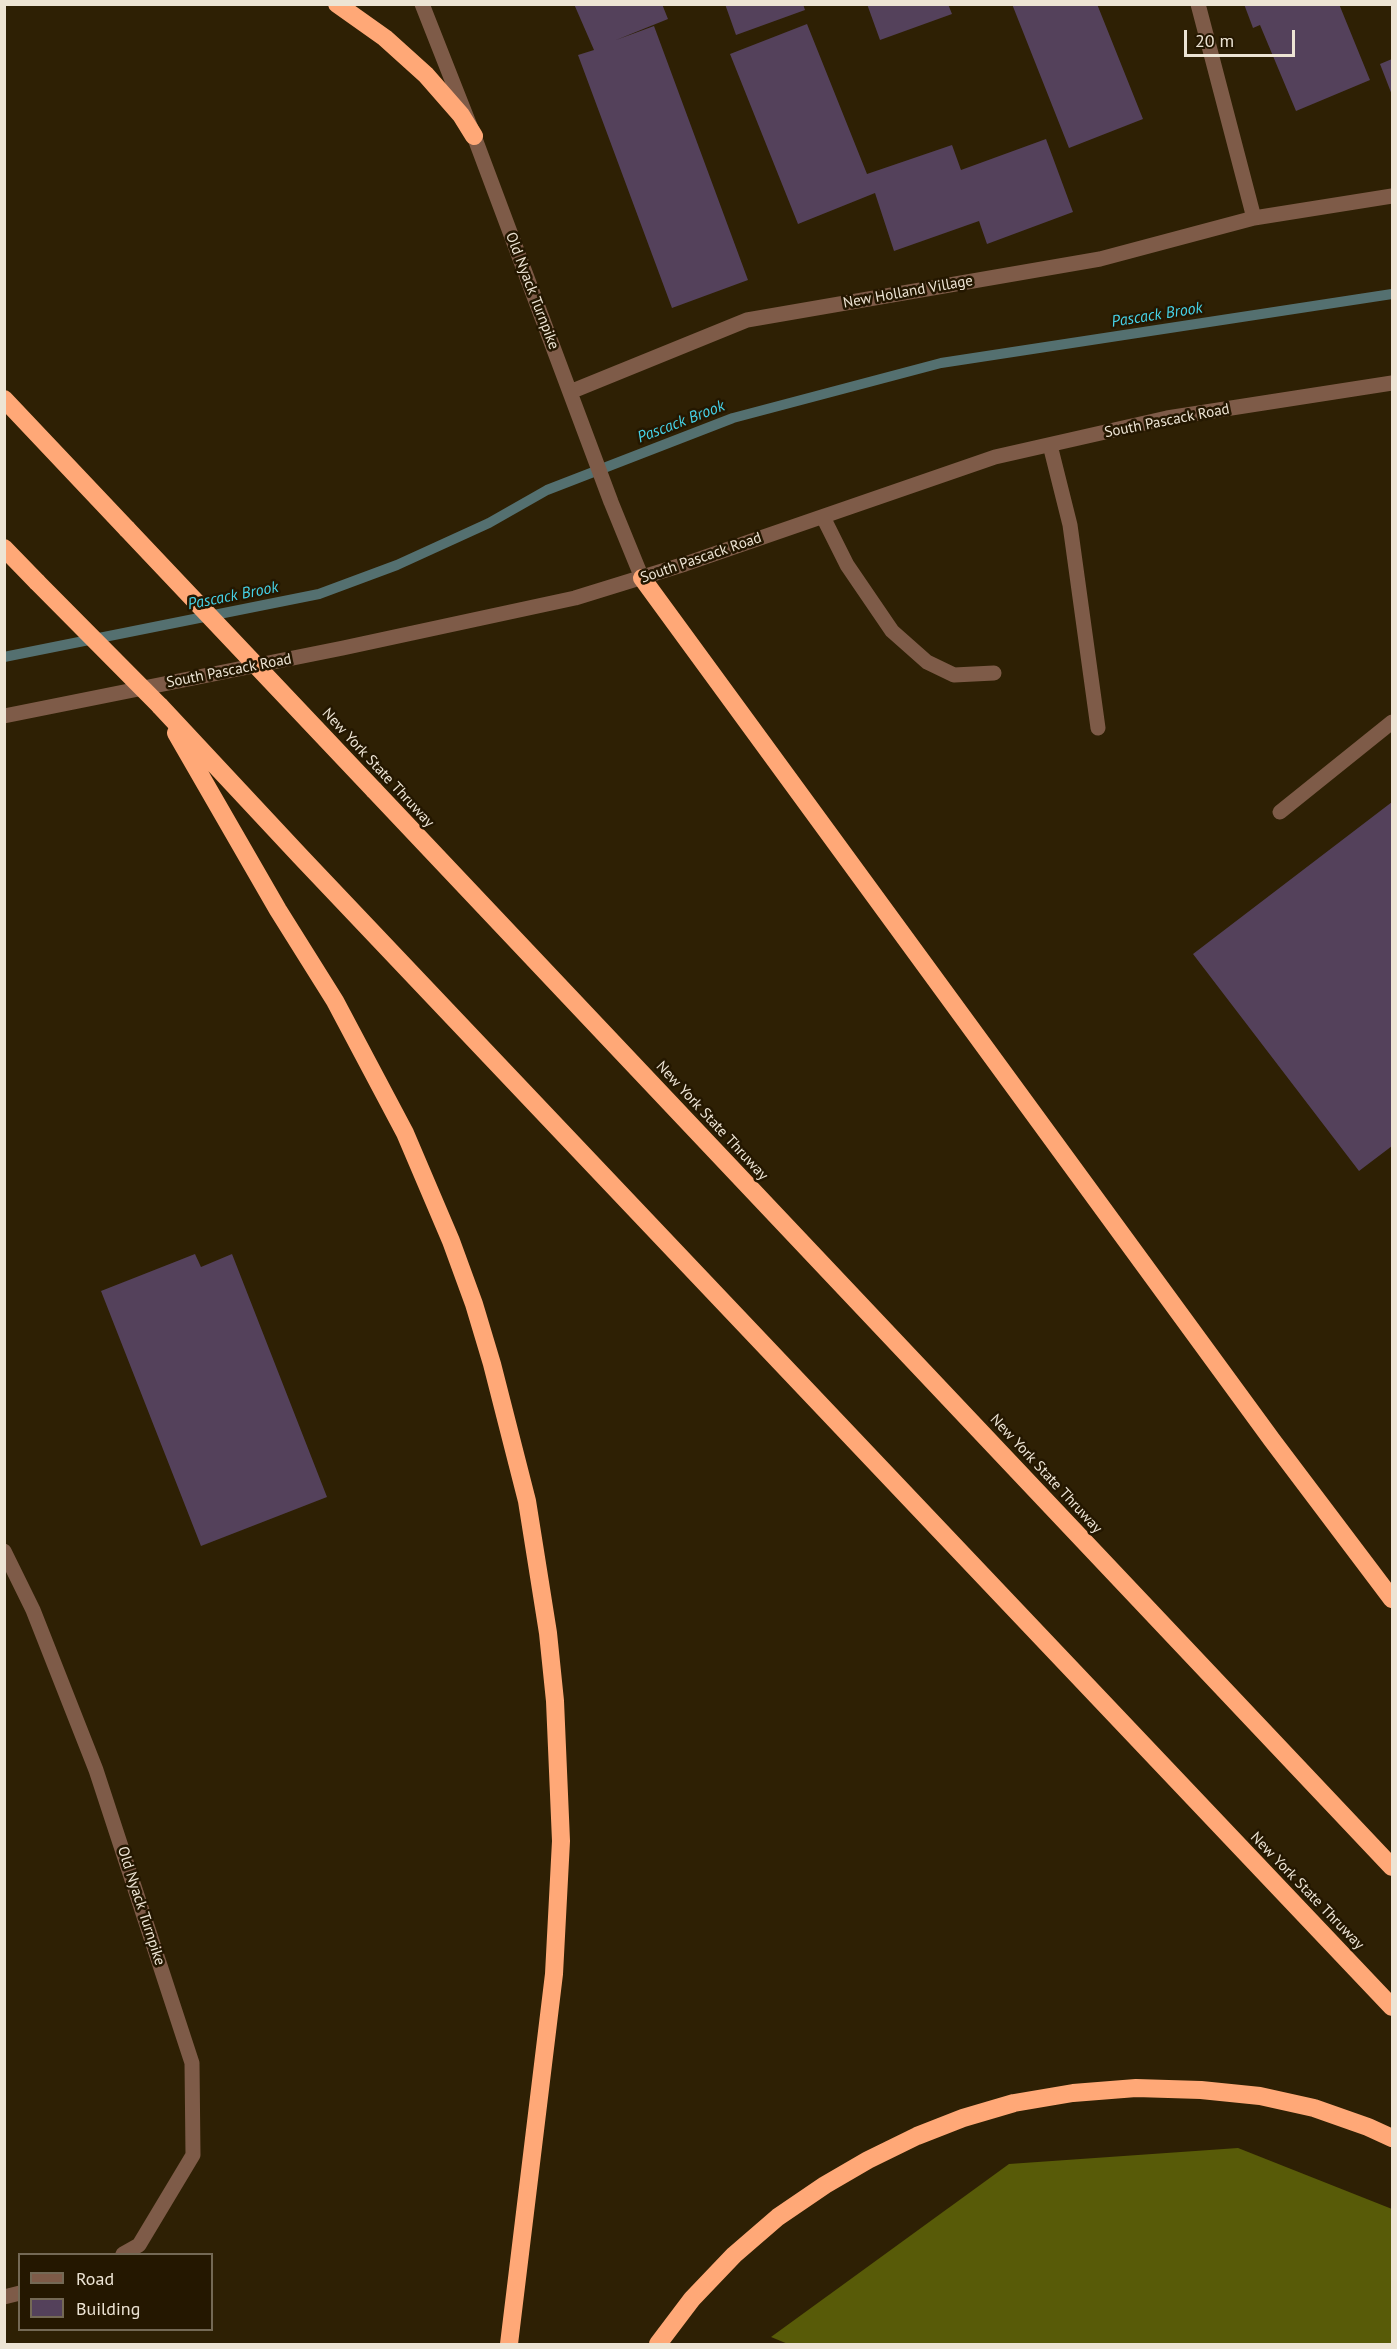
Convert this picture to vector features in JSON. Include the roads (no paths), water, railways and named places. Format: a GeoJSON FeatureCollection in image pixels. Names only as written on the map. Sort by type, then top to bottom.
{"type":"FeatureCollection","features":[{"type":"Feature","properties":{"kind":"highway"},"geometry":{"type":"LineString","coordinates":[[337,4],[385,38],[426,75],[461,115],[474,136]]}},
{"type":"Feature","properties":{"kind":"highway","name":"New York State Thruway"},"geometry":{"type":"LineString","coordinates":[[4,399],[1392,1867]]}},
{"type":"Feature","properties":{"kind":"highway","name":"New York State Thruway"},"geometry":{"type":"LineString","coordinates":[[4,548],[160,706],[1392,2007]]}},
{"type":"Feature","properties":{"kind":"highway"},"geometry":{"type":"LineString","coordinates":[[642,578],[1272,1440],[1392,1599]]}},
{"type":"Feature","properties":{"kind":"highway"},"geometry":{"type":"LineString","coordinates":[[160,706],[264,886],[335,1001],[405,1132],[455,1251],[492,1364],[524,1490],[539,1568],[549,1645],[559,1772],[561,1841],[559,1907],[547,2042],[509,2344]]}},
{"type":"Feature","properties":{"kind":"highway"},"geometry":{"type":"LineString","coordinates":[[658,2344],[692,2299],[734,2255],[778,2217],[825,2185],[916,2136],[963,2118],[1014,2103],[1073,2093],[1125,2088],[1201,2090],[1260,2096],[1314,2108],[1392,2138]]}},
{"type":"Feature","properties":{"kind":"street","name":"Old Nyack Turnpike"},"geometry":{"type":"LineString","coordinates":[[422,4],[642,578]]}},
{"type":"Feature","properties":{"kind":"street"},"geometry":{"type":"LineString","coordinates":[[1198,4],[1254,218]]}},
{"type":"Feature","properties":{"kind":"street","name":"New Holland Village"},"geometry":{"type":"LineString","coordinates":[[570,392],[747,320],[1100,259],[1254,218],[1392,196]]}},
{"type":"Feature","properties":{"kind":"street","name":"South Pascack Road"},"geometry":{"type":"LineString","coordinates":[[4,716],[447,627],[557,602],[642,578],[995,457],[1167,418],[1392,383]]}},
{"type":"Feature","properties":{"kind":"street"},"geometry":{"type":"LineString","coordinates":[[1050,445],[1070,525],[1098,729]]}},
{"type":"Feature","properties":{"kind":"street"},"geometry":{"type":"LineString","coordinates":[[823,516],[847,565],[892,631],[927,662],[954,675],[994,673]]}},
{"type":"Feature","properties":{"kind":"street"},"geometry":{"type":"LineString","coordinates":[[1280,812],[1392,722]]}},
{"type":"Feature","properties":{"kind":"street","name":"Old Nyack Turnpike"},"geometry":{"type":"LineString","coordinates":[[4,1551],[33,1610],[96,1770],[192,2063],[193,2155],[139,2245],[125,2253]]}},
{"type":"Feature","properties":{"kind":"waterway","name":"Pascack Brook"},"geometry":{"type":"LineString","coordinates":[[4,657],[319,594],[397,565],[489,523],[547,490],[733,418],[941,363],[1392,294]]}}]}
